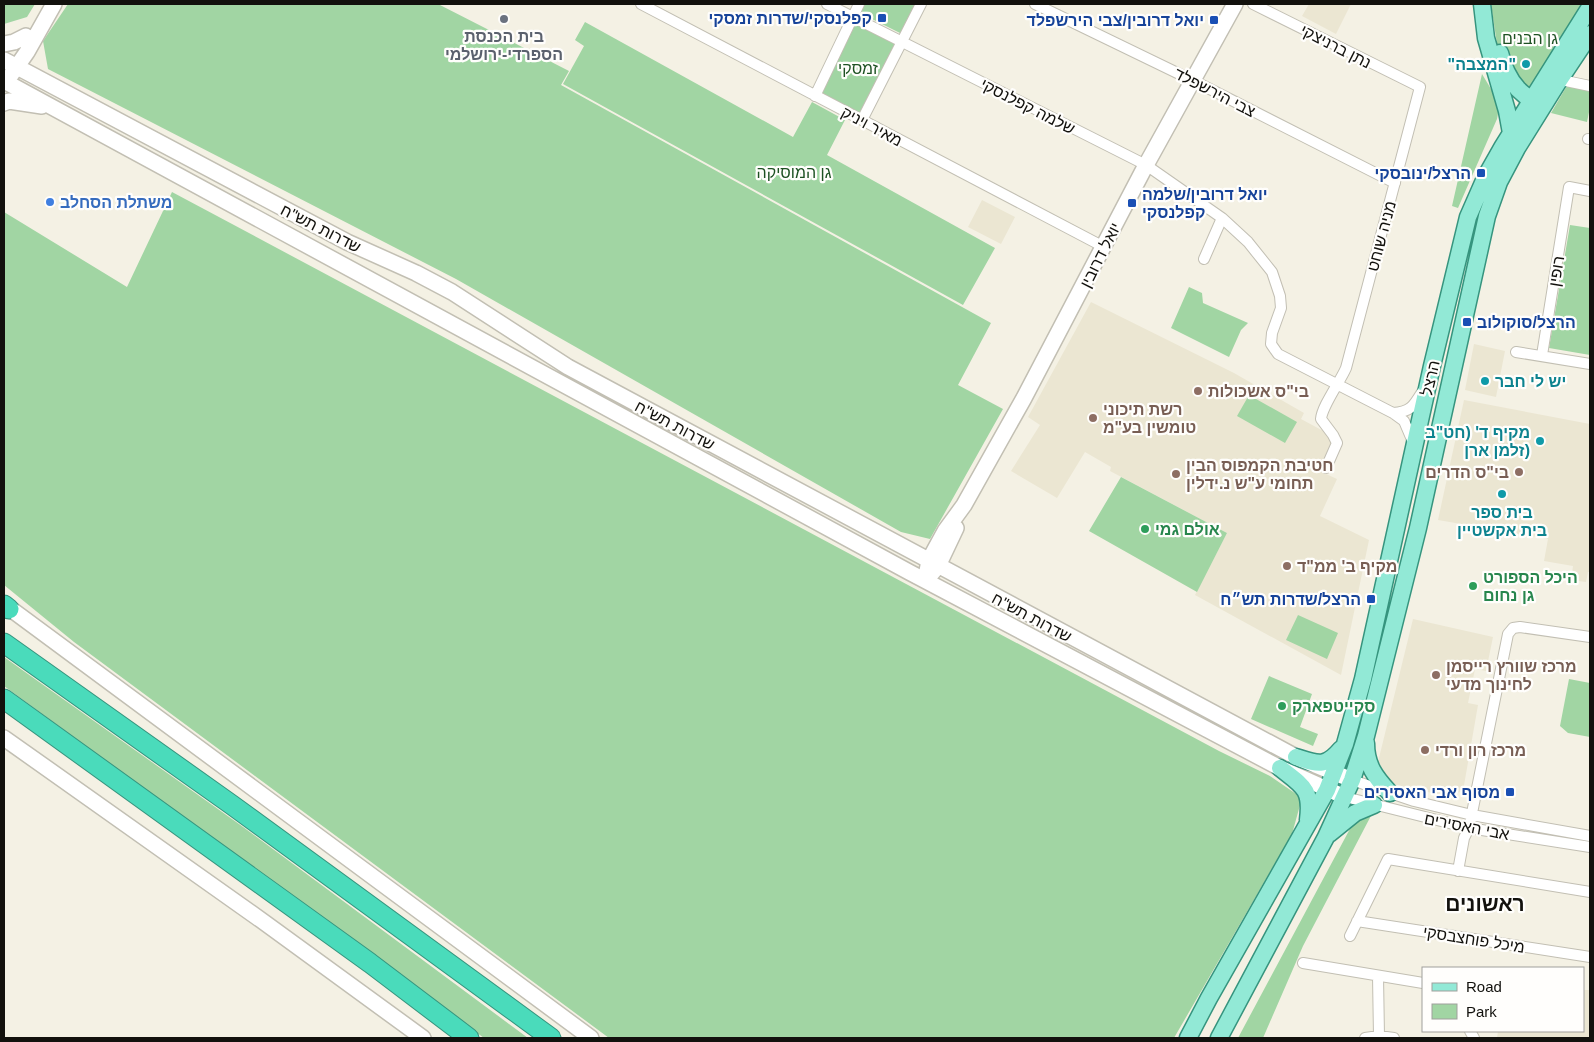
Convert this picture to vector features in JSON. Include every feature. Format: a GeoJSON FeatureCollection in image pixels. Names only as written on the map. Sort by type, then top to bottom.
{"type":"FeatureCollection","features":[{"type":"Feature","properties":{"kind":"highway"},"geometry":{"type":"LineString","coordinates":[[4,628],[232,805]]}},
{"type":"Feature","properties":{"kind":"highway"},"geometry":{"type":"LineString","coordinates":[[4,643],[232,805],[552,1038]]}},
{"type":"Feature","properties":{"kind":"highway"},"geometry":{"type":"LineString","coordinates":[[4,699],[370,963],[469,1038]]}},
{"type":"Feature","properties":{"kind":"highway"},"geometry":{"type":"LineString","coordinates":[[4,711],[145,801]]}},
{"type":"Feature","properties":{"kind":"main road"},"geometry":{"type":"LineString","coordinates":[[6,72],[26,36],[53,4]]}},
{"type":"Feature","properties":{"kind":"main road"},"geometry":{"type":"LineString","coordinates":[[6,72],[27,52],[53,4]]}},
{"type":"Feature","properties":{"kind":"main road","name":"יואל דרובין"},"geometry":{"type":"LineString","coordinates":[[926,580],[964,505],[1235,4]]}},
{"type":"Feature","properties":{"kind":"main road"},"geometry":{"type":"LineString","coordinates":[[1482,4],[1486,38],[1495,75],[1507,111],[1511,133]]}},
{"type":"Feature","properties":{"kind":"main road"},"geometry":{"type":"LineString","coordinates":[[1490,4],[1497,44],[1504,68],[1532,108]]}},
{"type":"Feature","properties":{"kind":"main road","name":"הרצל"},"geometry":{"type":"LineString","coordinates":[[1188,1038],[1327,790],[1346,744],[1363,680],[1432,366],[1468,216],[1486,176],[1511,133],[1532,108],[1556,72],[1590,8]]}},
{"type":"Feature","properties":{"kind":"main road","name":"הרצל"},"geometry":{"type":"LineString","coordinates":[[1556,72],[1590,34]]}},
{"type":"Feature","properties":{"kind":"main road"},"geometry":{"type":"LineString","coordinates":[[4,44],[14,42],[26,36]]}},
{"type":"Feature","properties":{"kind":"main road"},"geometry":{"type":"LineString","coordinates":[[27,52],[32,69],[49,84]]}},
{"type":"Feature","properties":{"kind":"main road","name":"שדרות תש\"ח"},"geometry":{"type":"LineString","coordinates":[[6,72],[49,84],[347,242],[416,273],[452,292],[568,367],[1296,757],[1352,780]]}},
{"type":"Feature","properties":{"kind":"main road","name":"שדרות תש\"ח"},"geometry":{"type":"LineString","coordinates":[[6,72],[52,107],[926,580],[1280,768],[1345,797]]}},
{"type":"Feature","properties":{"kind":"main road"},"geometry":{"type":"LineString","coordinates":[[1495,75],[1506,95],[1532,108]]}},
{"type":"Feature","properties":{"kind":"main road"},"geometry":{"type":"LineString","coordinates":[[4,102],[9,101],[52,107]]}},
{"type":"Feature","properties":{"kind":"main road","name":"הרצל"},"geometry":{"type":"LineString","coordinates":[[1220,1038],[1326,837],[1352,780],[1366,736],[1418,528],[1487,216],[1499,182],[1532,108]]}},
{"type":"Feature","properties":{"kind":"main road"},"geometry":{"type":"LineString","coordinates":[[890,541],[927,545],[947,538],[952,561],[957,571],[972,585]]}},
{"type":"Feature","properties":{"kind":"main road"},"geometry":{"type":"LineString","coordinates":[[6,606],[592,1038]]}},
{"type":"Feature","properties":{"kind":"main road"},"geometry":{"type":"LineString","coordinates":[[1366,736],[1366,757],[1377,779],[1390,793]]}},
{"type":"Feature","properties":{"kind":"main road"},"geometry":{"type":"LineString","coordinates":[[4,738],[261,920],[423,1038]]}},
{"type":"Feature","properties":{"kind":"main road"},"geometry":{"type":"LineString","coordinates":[[1296,757],[1321,763],[1329,762],[1346,744]]}},
{"type":"Feature","properties":{"kind":"main road"},"geometry":{"type":"LineString","coordinates":[[1280,768],[1302,786],[1308,794],[1310,802],[1308,823]]}},
{"type":"Feature","properties":{"kind":"main road"},"geometry":{"type":"LineString","coordinates":[[1326,837],[1355,813],[1374,805]]}},
{"type":"Feature","properties":{"kind":"street","name":"מאיר ויניק"},"geometry":{"type":"LineString","coordinates":[[641,4],[1104,247]]}},
{"type":"Feature","properties":{"kind":"street","name":"שלמה קפלנסקי"},"geometry":{"type":"LineString","coordinates":[[827,4],[1146,166],[1222,218],[1248,242],[1272,272],[1280,296],[1281,308],[1271,344],[1278,354],[1339,384]]}},
{"type":"Feature","properties":{"kind":"street"},"geometry":{"type":"LineString","coordinates":[[815,96],[859,4]]}},
{"type":"Feature","properties":{"kind":"street"},"geometry":{"type":"LineString","coordinates":[[862,120],[921,4]]}},
{"type":"Feature","properties":{"kind":"street","name":"צבי הירשפלד"},"geometry":{"type":"LineString","coordinates":[[1035,4],[1193,80],[1395,183]]}},
{"type":"Feature","properties":{"kind":"street","name":"נתן ברניצקי"},"geometry":{"type":"LineString","coordinates":[[1253,4],[1420,87]]}},
{"type":"Feature","properties":{"kind":"street"},"geometry":{"type":"LineString","coordinates":[[1556,72],[1590,86]]}},
{"type":"Feature","properties":{"kind":"street","name":"מניה שוחט"},"geometry":{"type":"LineString","coordinates":[[1326,468],[1337,443],[1334,435],[1321,419],[1321,412],[1339,384],[1346,368],[1420,87]]}},
{"type":"Feature","properties":{"kind":"street","name":"רופין"},"geometry":{"type":"LineString","coordinates":[[1542,355],[1569,188],[1590,191]]}},
{"type":"Feature","properties":{"kind":"street"},"geometry":{"type":"LineString","coordinates":[[1204,259],[1222,218]]}},
{"type":"Feature","properties":{"kind":"street"},"geometry":{"type":"LineString","coordinates":[[1516,352],[1590,364]]}},
{"type":"Feature","properties":{"kind":"street"},"geometry":{"type":"LineString","coordinates":[[1393,413],[1406,411],[1412,407],[1423,391],[1432,366]]}},
{"type":"Feature","properties":{"kind":"street"},"geometry":{"type":"LineString","coordinates":[[1339,384],[1393,413],[1404,421],[1414,446]]}},
{"type":"Feature","properties":{"kind":"street"},"geometry":{"type":"LineString","coordinates":[[1462,871],[1471,836],[1469,828],[1508,634],[1512,628],[1520,627],[1590,637]]}},
{"type":"Feature","properties":{"kind":"street","name":"אבי האסירים"},"geometry":{"type":"LineString","coordinates":[[1352,780],[1414,801],[1472,815],[1590,836]]}},
{"type":"Feature","properties":{"kind":"street","name":"אבי האסירים"},"geometry":{"type":"LineString","coordinates":[[1345,797],[1469,828],[1590,847]]}},
{"type":"Feature","properties":{"kind":"street"},"geometry":{"type":"LineString","coordinates":[[1350,936],[1388,859],[1590,892]]}},
{"type":"Feature","properties":{"kind":"street","name":"מיכל פוחצבסקי"},"geometry":{"type":"LineString","coordinates":[[1357,921],[1590,957]]}},
{"type":"Feature","properties":{"kind":"street"},"geometry":{"type":"LineString","coordinates":[[1303,963],[1422,983]]}},
{"type":"Feature","properties":{"kind":"street"},"geometry":{"type":"LineString","coordinates":[[1378,976],[1378,1036]]}},
{"type":"Feature","properties":{"kind":"street"},"geometry":{"type":"LineString","coordinates":[[1365,1038],[1378,1036],[1394,1038]]}},
{"type":"Feature","properties":{"kind":"shaded area"},"geometry":{"type":"Polygon","coordinates":[[[1309,4],[1351,4],[1336,34],[1302,16],[1309,4]]]}},
{"type":"Feature","properties":{"kind":"shaded area"},"geometry":{"type":"Polygon","coordinates":[[[982,200],[1015,217],[1001,244],[968,227],[982,200]]]}},
{"type":"Feature","properties":{"kind":"shaded area"},"geometry":{"type":"Polygon","coordinates":[[[1091,302],[1234,373],[1304,413],[1301,419],[1327,433],[1332,441],[1325,459],[1321,462],[1314,459],[1311,467],[1337,479],[1320,516],[1369,540],[1341,675],[1195,595],[1227,533],[1110,471],[1111,467],[1085,452],[1057,498],[1011,471],[1040,425],[1028,417],[1091,302]]]}},
{"type":"Feature","properties":{"kind":"shaded area"},"geometry":{"type":"Polygon","coordinates":[[[1474,344],[1505,351],[1496,397],[1465,390],[1474,344]]]}},
{"type":"Feature","properties":{"kind":"shaded area","name":"בי\"ס הדרים"},"geometry":{"type":"Polygon","coordinates":[[[1464,400],[1590,424],[1590,572],[1588,572],[1586,582],[1571,580],[1573,566],[1544,561],[1548,539],[1438,520],[1464,400]]]}},
{"type":"Feature","properties":{"kind":"shaded area","name":"מרכז שוורץ רייסמן לחינוך מדעי"},"geometry":{"type":"Polygon","coordinates":[[[1413,619],[1493,637],[1486,671],[1475,669],[1468,703],[1478,705],[1463,791],[1446,796],[1392,784],[1378,762],[1413,619]]]}},
{"type":"Feature","properties":{"kind":"shaded area"},"geometry":{"type":"Polygon","coordinates":[[[1584,990],[1590,990],[1590,1038],[1497,1038],[1498,1032],[1584,1032],[1584,990]]]}},
{"type":"Feature","properties":{"kind":"green space"},"geometry":{"type":"Polygon","coordinates":[[[4,4],[35,4],[27,17],[4,24],[4,4]]]}},
{"type":"Feature","properties":{"kind":"green space"},"geometry":{"type":"Polygon","coordinates":[[[68,4],[438,4],[569,71],[561,85],[991,323],[958,385],[1003,409],[930,539],[901,532],[456,279],[48,69],[43,41],[68,4]]]}},
{"type":"Feature","properties":{"kind":"green space"},"geometry":{"type":"Polygon","coordinates":[[[863,4],[917,4],[902,34],[858,12],[863,4]]]}},
{"type":"Feature","properties":{"kind":"green space","name":"גן הבנים"},"geometry":{"type":"Polygon","coordinates":[[[1491,4],[1590,4],[1541,85],[1530,87],[1520,84],[1500,54],[1491,4]]]}},
{"type":"Feature","properties":{"kind":"green space","name":"זמסקי"},"geometry":{"type":"Polygon","coordinates":[[[856,21],[897,42],[860,114],[819,93],[856,21]]]}},
{"type":"Feature","properties":{"kind":"green space","name":"גן המוסיקה"},"geometry":{"type":"Polygon","coordinates":[[[585,22],[793,137],[812,102],[845,120],[827,155],[995,248],[963,305],[563,84],[584,46],[575,40],[585,22]]]}},
{"type":"Feature","properties":{"kind":"green space"},"geometry":{"type":"Polygon","coordinates":[[[1482,74],[1500,104],[1497,119],[1458,208],[1452,206],[1482,74]]]}},
{"type":"Feature","properties":{"kind":"green space"},"geometry":{"type":"Polygon","coordinates":[[[1568,84],[1590,88],[1590,107],[1587,122],[1551,113],[1568,84]]]}},
{"type":"Feature","properties":{"kind":"green space"},"geometry":{"type":"Polygon","coordinates":[[[172,192],[1219,751],[1270,776],[1302,798],[1292,834],[1174,1038],[609,1038],[74,642],[4,585],[4,212],[127,287],[172,192]]]}},
{"type":"Feature","properties":{"kind":"green space"},"geometry":{"type":"Polygon","coordinates":[[[1570,225],[1590,228],[1590,355],[1549,348],[1570,225]]]}},
{"type":"Feature","properties":{"kind":"green space"},"geometry":{"type":"Polygon","coordinates":[[[1189,287],[1202,293],[1203,303],[1248,323],[1241,330],[1229,357],[1171,328],[1189,287]]]}},
{"type":"Feature","properties":{"kind":"green space"},"geometry":{"type":"Polygon","coordinates":[[[1249,395],[1297,422],[1285,443],[1237,416],[1249,395]]]}},
{"type":"Feature","properties":{"kind":"green space"},"geometry":{"type":"Polygon","coordinates":[[[1121,477],[1227,533],[1197,592],[1089,531],[1121,477]]]}},
{"type":"Feature","properties":{"kind":"green space"},"geometry":{"type":"Polygon","coordinates":[[[1298,615],[1338,633],[1327,659],[1286,640],[1298,615]]]}},
{"type":"Feature","properties":{"kind":"green space"},"geometry":{"type":"Polygon","coordinates":[[[4,657],[239,824],[528,1038],[484,1038],[4,686],[4,657]]]}},
{"type":"Feature","properties":{"kind":"green space","name":"סקייטפארק"},"geometry":{"type":"Polygon","coordinates":[[[1269,676],[1312,694],[1300,727],[1318,734],[1313,746],[1251,719],[1269,676]]]}},
{"type":"Feature","properties":{"kind":"green space"},"geometry":{"type":"Polygon","coordinates":[[[1569,679],[1590,683],[1590,737],[1568,733],[1560,726],[1569,679]]]}},
{"type":"Feature","properties":{"kind":"green space"},"geometry":{"type":"Polygon","coordinates":[[[1374,810],[1303,946],[1263,1038],[1238,1038],[1352,825],[1374,810]]]}},
{"type":"Feature","properties":{"kind":"place","name":"קפלנסקי/שדרות זמסקי"},"geometry":{"type":"Point","coordinates":[882,18]}},
{"type":"Feature","properties":{"kind":"place","name":"בית הכנסת הספרדי-ירושלמי"},"geometry":{"type":"Point","coordinates":[504,19]}},
{"type":"Feature","properties":{"kind":"place","name":"יואל דרובין/צבי הירשפלד"},"geometry":{"type":"Point","coordinates":[1214,20]}},
{"type":"Feature","properties":{"kind":"place","name":"\"המצבה\""},"geometry":{"type":"Point","coordinates":[1526,64]}},
{"type":"Feature","properties":{"kind":"place","name":"הרצל/ינובסקי"},"geometry":{"type":"Point","coordinates":[1481,173]}},
{"type":"Feature","properties":{"kind":"place","name":"משתלת הסחלב"},"geometry":{"type":"Point","coordinates":[50,202]}},
{"type":"Feature","properties":{"kind":"place","name":"יואל דרובין/שלמה קפלנסקי"},"geometry":{"type":"Point","coordinates":[1132,203]}},
{"type":"Feature","properties":{"kind":"place","name":"הרצל/סוקולוב"},"geometry":{"type":"Point","coordinates":[1467,322]}},
{"type":"Feature","properties":{"kind":"place","name":"יש לי חבר"},"geometry":{"type":"Point","coordinates":[1485,381]}},
{"type":"Feature","properties":{"kind":"place","name":"בי\"ס אשכולות"},"geometry":{"type":"Point","coordinates":[1198,391]}},
{"type":"Feature","properties":{"kind":"place","name":"רשת תיכוני טומשין בע\"מ"},"geometry":{"type":"Point","coordinates":[1093,418]}},
{"type":"Feature","properties":{"kind":"place","name":"מקיף ד' (חט\"ב זלמן ארן)"},"geometry":{"type":"Point","coordinates":[1540,441]}},
{"type":"Feature","properties":{"kind":"place","name":"בי\"ס הדרים"},"geometry":{"type":"Point","coordinates":[1519,472]}},
{"type":"Feature","properties":{"kind":"place","name":"חטיבת הקמפוס הבין תחומי ע\"ש נ.ידלין"},"geometry":{"type":"Point","coordinates":[1176,474]}},
{"type":"Feature","properties":{"kind":"place","name":"בית ספר בית אקשטיין"},"geometry":{"type":"Point","coordinates":[1502,494]}},
{"type":"Feature","properties":{"kind":"place","name":"אולם גמי"},"geometry":{"type":"Point","coordinates":[1145,529]}},
{"type":"Feature","properties":{"kind":"place","name":"מקיף ב' ממ\"ד"},"geometry":{"type":"Point","coordinates":[1287,566]}},
{"type":"Feature","properties":{"kind":"place","name":"היכל הספורט גן נחום"},"geometry":{"type":"Point","coordinates":[1473,586]}},
{"type":"Feature","properties":{"kind":"place","name":"הרצל/שדרות תש״ח"},"geometry":{"type":"Point","coordinates":[1371,599]}},
{"type":"Feature","properties":{"kind":"place","name":"מרכז שוורץ רייסמן לחינוך מדעי"},"geometry":{"type":"Point","coordinates":[1436,675]}},
{"type":"Feature","properties":{"kind":"place","name":"סקייטפארק"},"geometry":{"type":"Point","coordinates":[1282,706]}},
{"type":"Feature","properties":{"kind":"place","name":"מרכז רון ורדי"},"geometry":{"type":"Point","coordinates":[1425,750]}},
{"type":"Feature","properties":{"kind":"place","name":"מסוף אבי האסירים"},"geometry":{"type":"Point","coordinates":[1510,792]}},
{"type":"Feature","properties":{"kind":"district","name":"ראשונים"},"geometry":{"type":"Point","coordinates":[1485,904]}}]}
